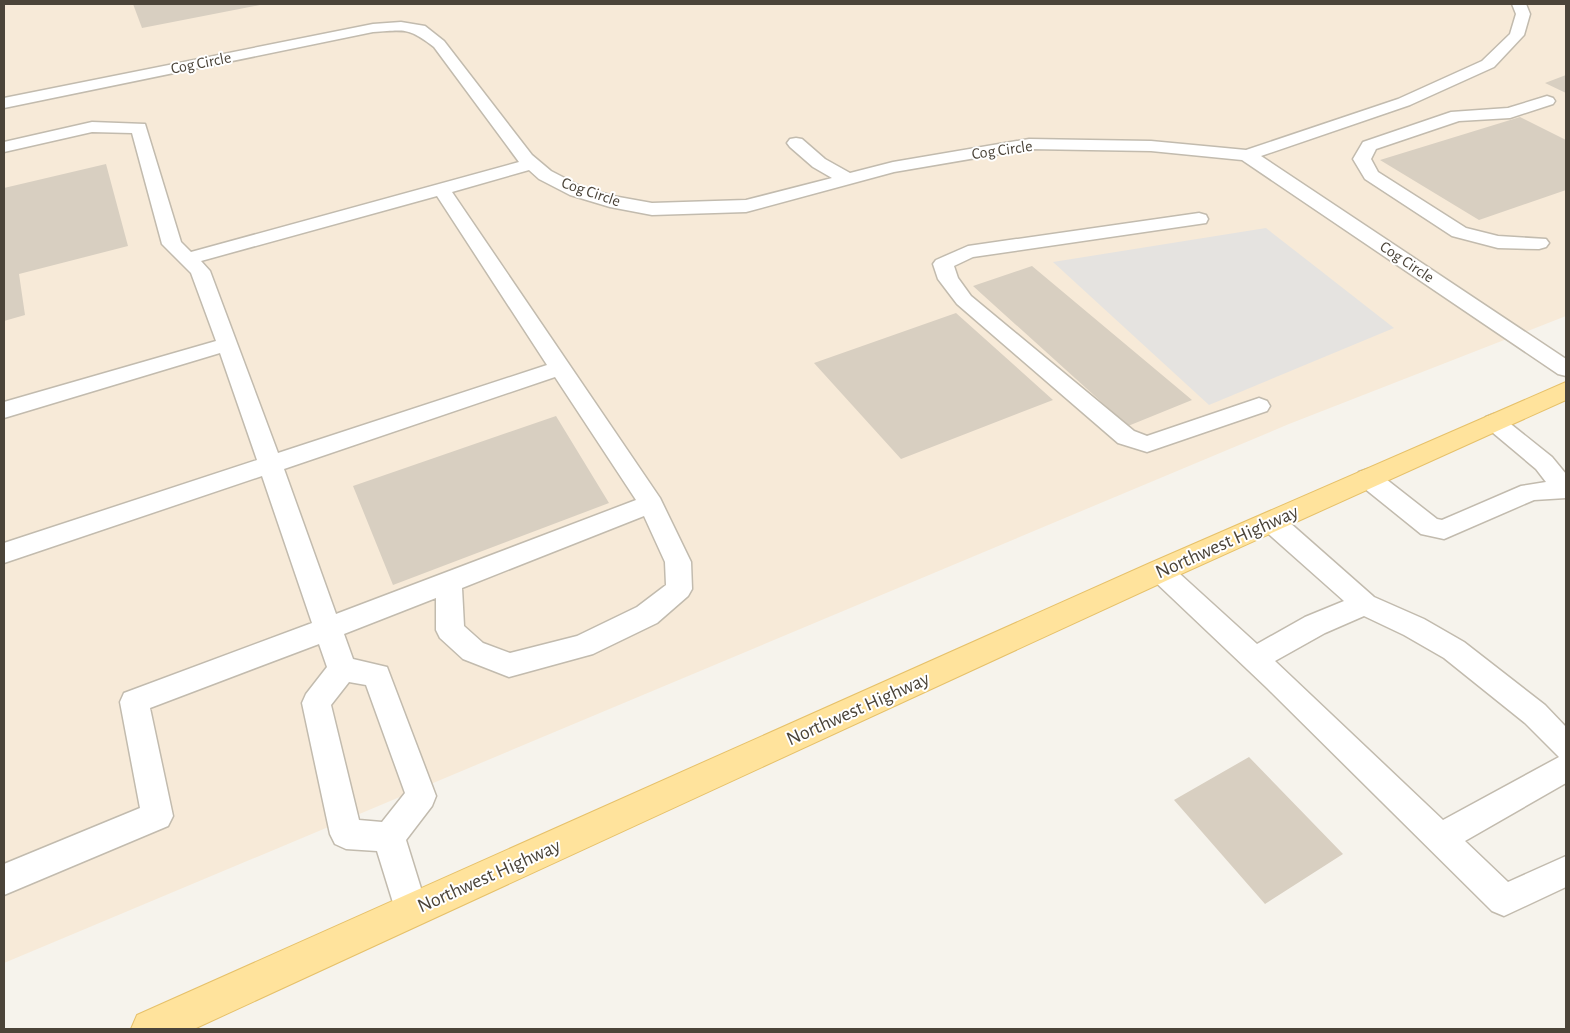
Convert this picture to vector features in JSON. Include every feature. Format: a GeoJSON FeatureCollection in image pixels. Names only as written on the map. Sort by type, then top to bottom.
{"type":"FeatureCollection","features":[{"type":"Feature","properties":{"kind":"main road","name":"Northwest Highway"},"geometry":{"type":"LineString","coordinates":[[151,1029],[1566,390]]}},
{"type":"Feature","properties":{"kind":"lane","name":"Cog Circle"},"geometry":{"type":"LineString","coordinates":[[4,103],[373,28],[402,26],[420,29],[439,44],[526,159],[545,175],[576,190],[610,201],[652,209],[746,206],[893,167],[1029,144],[1152,146],[1247,155],[1404,102],[1488,64],[1517,35],[1523,14],[1519,4]]}},
{"type":"Feature","properties":{"kind":"lane"},"geometry":{"type":"LineString","coordinates":[[1539,243],[1498,242],[1459,232],[1371,176],[1362,159],[1369,146],[1457,116],[1510,114],[1547,102]]}},
{"type":"Feature","properties":{"kind":"lane"},"geometry":{"type":"LineString","coordinates":[[4,147],[92,127],[139,128],[172,244],[200,271],[228,344],[342,669]]}},
{"type":"Feature","properties":{"kind":"lane"},"geometry":{"type":"LineString","coordinates":[[796,144],[819,163],[847,179]]}},
{"type":"Feature","properties":{"kind":"lane","name":"Cog Circle"},"geometry":{"type":"LineString","coordinates":[[1247,155],[1566,369]]}},
{"type":"Feature","properties":{"kind":"lane"},"geometry":{"type":"LineString","coordinates":[[188,258],[532,164]]}},
{"type":"Feature","properties":{"kind":"lane"},"geometry":{"type":"LineString","coordinates":[[441,189],[651,504],[678,562],[679,589],[647,615],[583,646],[508,665],[473,651],[450,630],[449,582]]}},
{"type":"Feature","properties":{"kind":"lane"},"geometry":{"type":"LineString","coordinates":[[1199,219],[968,252],[942,264],[948,279],[964,300],[1126,437],[1147,444],[1259,406]]}},
{"type":"Feature","properties":{"kind":"lane"},"geometry":{"type":"LineString","coordinates":[[4,410],[228,344]]}},
{"type":"Feature","properties":{"kind":"lane"},"geometry":{"type":"LineString","coordinates":[[4,553],[561,368]]}},
{"type":"Feature","properties":{"kind":"lane"},"geometry":{"type":"LineString","coordinates":[[1494,422],[1544,463],[1566,489]]}},
{"type":"Feature","properties":{"kind":"lane"},"geometry":{"type":"LineString","coordinates":[[1368,478],[1430,527],[1444,530],[1530,492],[1566,489]]}},
{"type":"Feature","properties":{"kind":"lane"},"geometry":{"type":"LineString","coordinates":[[4,880],[157,816],[134,702],[651,504]]}},
{"type":"Feature","properties":{"kind":"lane"},"geometry":{"type":"LineString","coordinates":[[1272,522],[1366,604],[1414,627],[1454,650],[1535,714],[1566,746]]}},
{"type":"Feature","properties":{"kind":"lane"},"geometry":{"type":"LineString","coordinates":[[1160,572],[1254,659],[1504,900],[1566,871]]}},
{"type":"Feature","properties":{"kind":"lane"},"geometry":{"type":"LineString","coordinates":[[1254,659],[1315,625],[1366,604]]}},
{"type":"Feature","properties":{"kind":"lane"},"geometry":{"type":"LineString","coordinates":[[342,669],[316,704],[346,834],[390,837]]}},
{"type":"Feature","properties":{"kind":"lane"},"geometry":{"type":"LineString","coordinates":[[342,669],[377,675],[421,796],[390,837]]}},
{"type":"Feature","properties":{"kind":"lane"},"geometry":{"type":"LineString","coordinates":[[1441,838],[1566,768]]}},
{"type":"Feature","properties":{"kind":"lane"},"geometry":{"type":"LineString","coordinates":[[390,837],[411,911]]}},
{"type":"Feature","properties":{"kind":"shaded area"},"geometry":{"type":"Polygon","coordinates":[[[4,4],[1566,4],[1566,316],[1289,424],[4,963],[4,4]]]}},
{"type":"Feature","properties":{"kind":"shaded area"},"geometry":{"type":"Polygon","coordinates":[[[1266,228],[1394,328],[1209,405],[1053,262],[1266,228]]]}},
{"type":"Feature","properties":{"kind":"building"},"geometry":{"type":"Polygon","coordinates":[[[133,4],[260,4],[260,5],[142,28],[133,4]]]}},
{"type":"Feature","properties":{"kind":"building"},"geometry":{"type":"Polygon","coordinates":[[[1566,75],[1566,93],[1545,83],[1566,75]]]}},
{"type":"Feature","properties":{"kind":"building"},"geometry":{"type":"Polygon","coordinates":[[[1520,117],[1566,140],[1566,190],[1479,220],[1380,160],[1520,117]]]}},
{"type":"Feature","properties":{"kind":"building"},"geometry":{"type":"Polygon","coordinates":[[[106,164],[128,246],[19,274],[25,315],[4,321],[4,188],[106,164]]]}},
{"type":"Feature","properties":{"kind":"building"},"geometry":{"type":"Polygon","coordinates":[[[1032,266],[1192,400],[1128,426],[973,286],[1032,266]]]}},
{"type":"Feature","properties":{"kind":"building"},"geometry":{"type":"Polygon","coordinates":[[[956,313],[1053,400],[901,459],[814,363],[956,313]]]}},
{"type":"Feature","properties":{"kind":"building"},"geometry":{"type":"Polygon","coordinates":[[[556,416],[609,503],[393,585],[353,486],[556,416]]]}},
{"type":"Feature","properties":{"kind":"building"},"geometry":{"type":"Polygon","coordinates":[[[1249,757],[1343,854],[1265,904],[1174,800],[1249,757]]]}}]}
